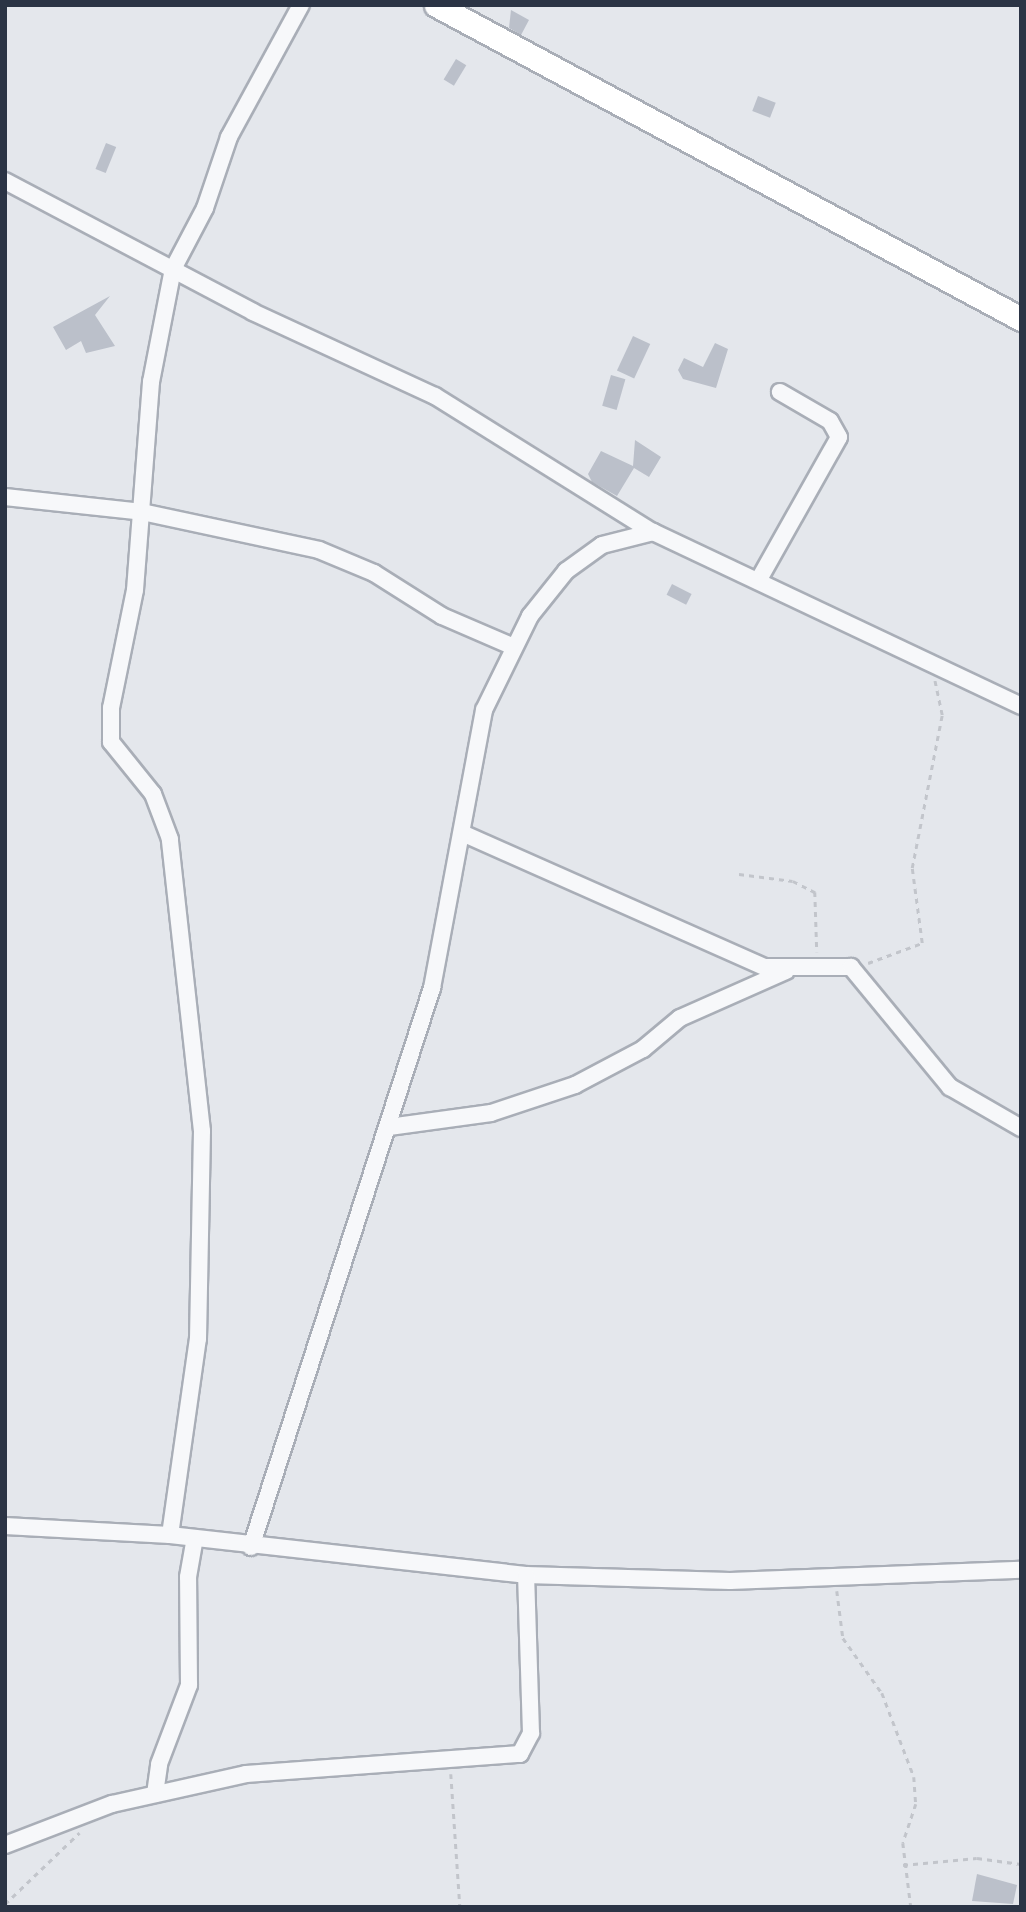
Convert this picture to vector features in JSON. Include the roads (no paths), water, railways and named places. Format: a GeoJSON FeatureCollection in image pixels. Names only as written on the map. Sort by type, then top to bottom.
{"type":"FeatureCollection","features":[{"type":"Feature","properties":{"kind":"street"},"geometry":{"type":"LineString","coordinates":[[170,1535],[198,1339],[202,1131],[170,839],[153,794],[111,741],[142,512],[157,335],[173,269],[205,208],[229,137],[301,5]]}},
{"type":"Feature","properties":{"kind":"street"},"geometry":{"type":"LineString","coordinates":[[436,5],[1021,319]]}},
{"type":"Feature","properties":{"kind":"street"},"geometry":{"type":"LineString","coordinates":[[5,181],[173,269],[435,396],[653,532],[1021,706]]}},
{"type":"Feature","properties":{"kind":"street"},"geometry":{"type":"LineString","coordinates":[[758,581],[839,437],[830,421],[780,391]]}},
{"type":"Feature","properties":{"kind":"street"},"geometry":{"type":"LineString","coordinates":[[5,497],[142,512],[319,550],[374,573],[442,617],[514,647]]}},
{"type":"Feature","properties":{"kind":"street"},"geometry":{"type":"LineString","coordinates":[[251,1547],[432,988],[484,710],[514,647],[566,571],[602,545],[653,532]]}},
{"type":"Feature","properties":{"kind":"street"},"geometry":{"type":"LineString","coordinates":[[462,833],[786,971]]}},
{"type":"Feature","properties":{"kind":"street"},"geometry":{"type":"LineString","coordinates":[[389,1127],[491,1113],[575,1085],[643,1049],[680,1018],[786,971],[816,964],[851,967],[950,1087],[1021,1128]]}},
{"type":"Feature","properties":{"kind":"street"},"geometry":{"type":"LineString","coordinates":[[5,1527],[170,1535],[251,1547],[526,1575],[838,1578],[1021,1570]]}},
{"type":"Feature","properties":{"kind":"street"},"geometry":{"type":"LineString","coordinates":[[155,1794],[162,1753],[187,1700],[188,1577],[195,1539]]}},
{"type":"Feature","properties":{"kind":"street"},"geometry":{"type":"LineString","coordinates":[[5,1845],[99,1809],[246,1774],[450,1763],[520,1754],[529,1744],[526,1575]]}}]}
